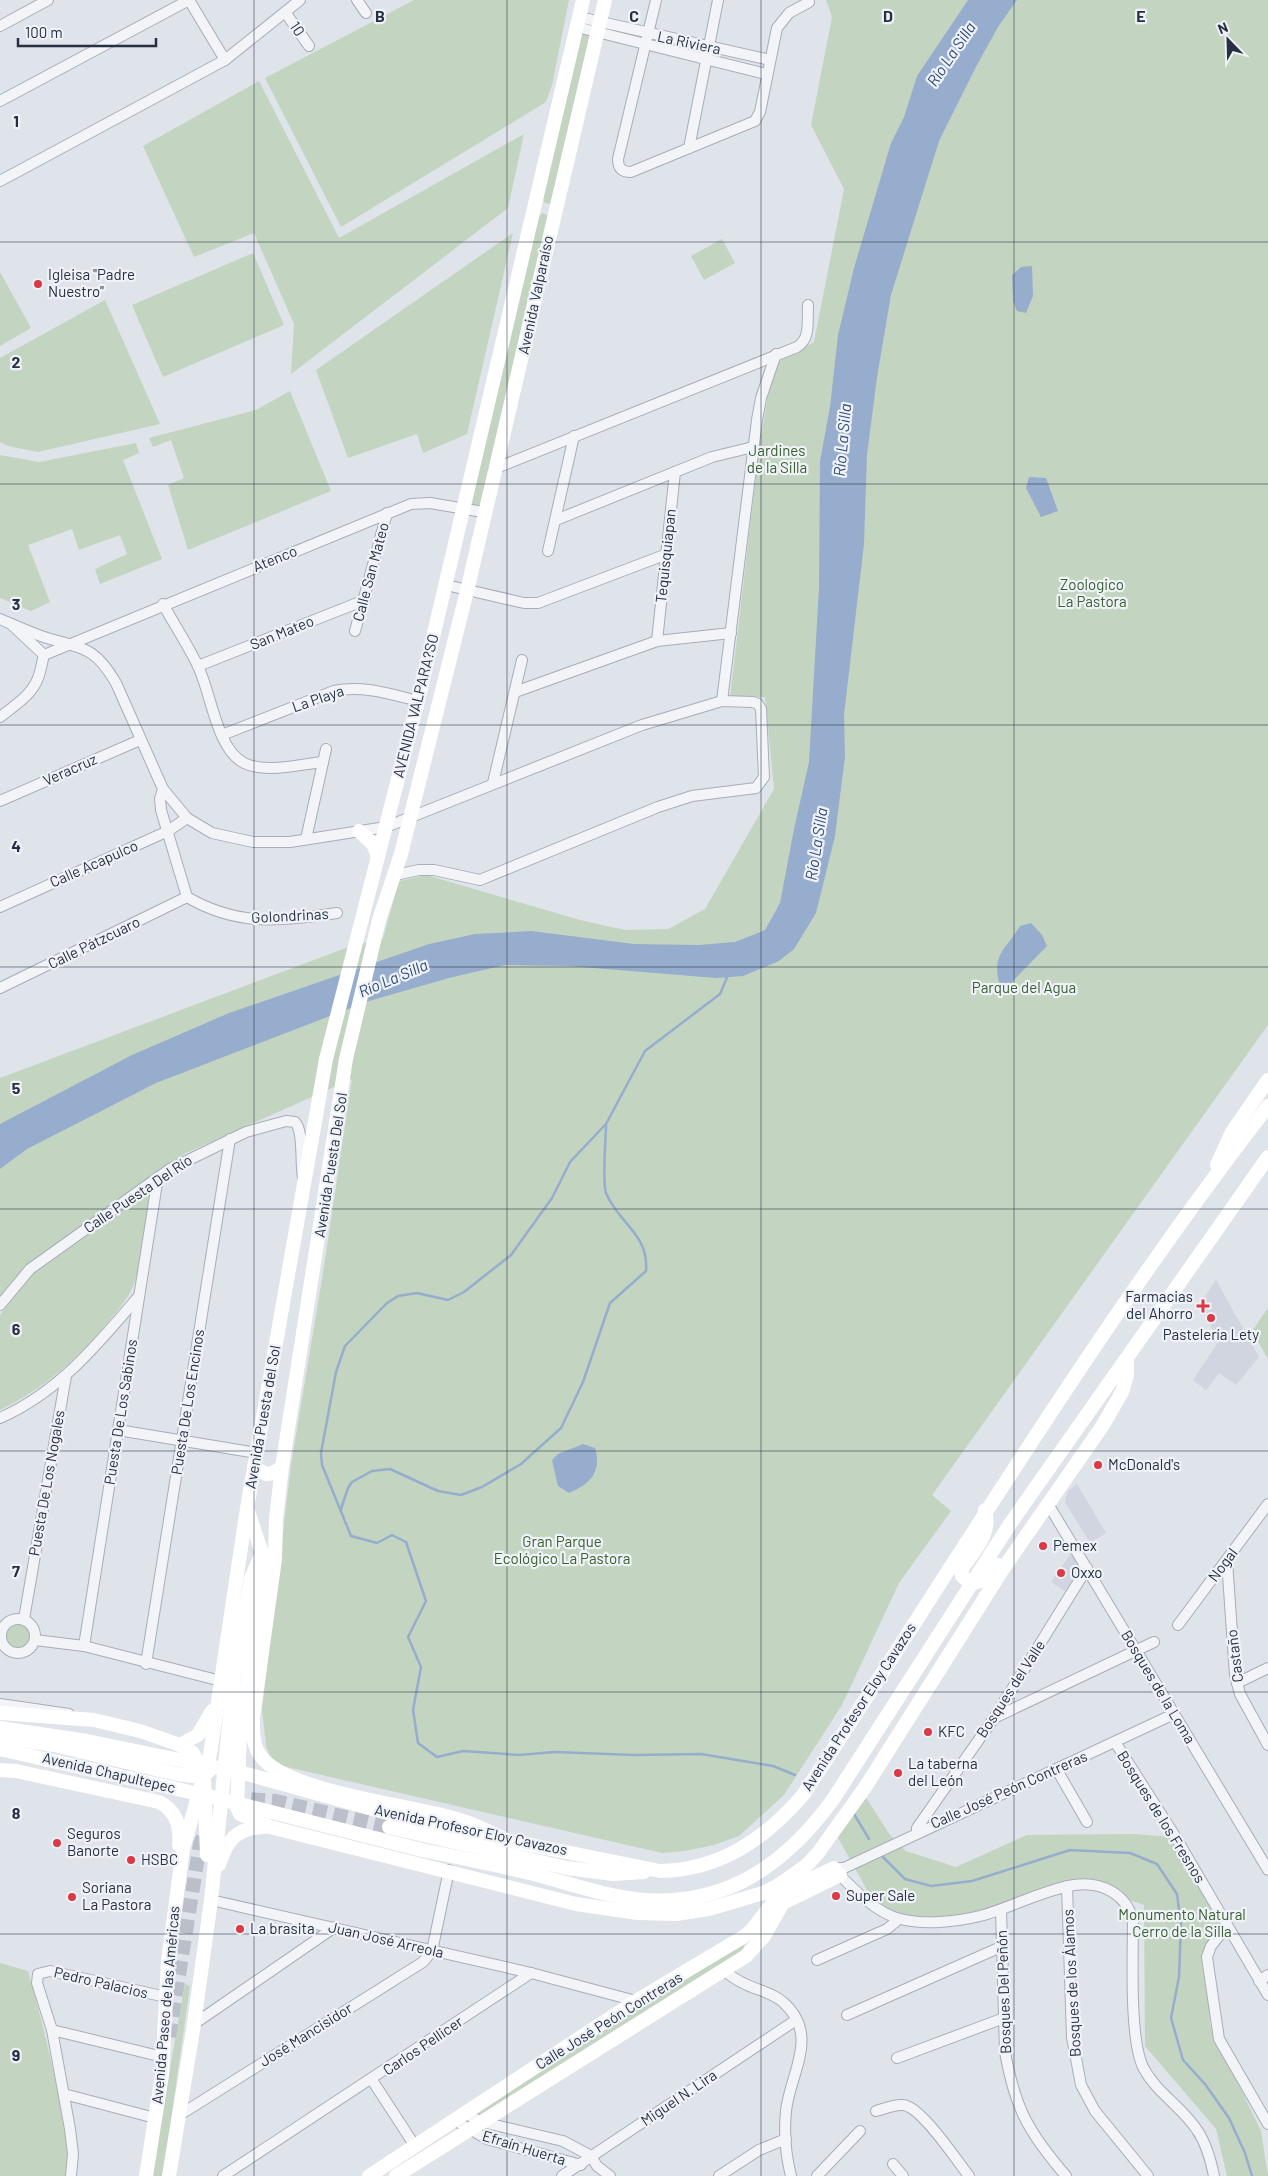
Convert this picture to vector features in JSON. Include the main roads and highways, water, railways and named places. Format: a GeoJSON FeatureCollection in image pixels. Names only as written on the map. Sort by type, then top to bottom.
{"type":"FeatureCollection","features":[{"type":"Feature","properties":{"kind":"main road","name":"Avenida Valparaíso"},"geometry":{"type":"LineString","coordinates":[[446,585],[583,0]]}},
{"type":"Feature","properties":{"kind":"main road","name":"Avenida Valparaíso"},"geometry":{"type":"LineString","coordinates":[[467,591],[604,0]]}},
{"type":"Feature","properties":{"kind":"main road","name":"AVENIDA VALPARA?SO"},"geometry":{"type":"LineString","coordinates":[[378,857],[446,585]]}},
{"type":"Feature","properties":{"kind":"main road","name":"AVENIDA VALPARA?SO"},"geometry":{"type":"LineString","coordinates":[[410,818],[467,591]]}},
{"type":"Feature","properties":{"kind":"main road","name":"Avenida Puesta Del Sol"},"geometry":{"type":"LineString","coordinates":[[276,1518],[282,1467],[346,1059],[379,920],[395,875],[410,818]]}},
{"type":"Feature","properties":{"kind":"main road"},"geometry":{"type":"LineString","coordinates":[[359,831],[373,844],[378,857]]}},
{"type":"Feature","properties":{"kind":"main road","name":"Avenida Puesta del Sol"},"geometry":{"type":"LineString","coordinates":[[204,1776],[210,1754],[255,1460],[326,1059],[378,857]]}},
{"type":"Feature","properties":{"kind":"main road"},"geometry":{"type":"LineString","coordinates":[[1213,1177],[1226,1142],[1268,1080]]}},
{"type":"Feature","properties":{"kind":"main road","name":"Avenida Profesor Eloy Cavazos"},"geometry":{"type":"LineString","coordinates":[[216,1768],[427,1824],[660,1871],[689,1868],[728,1855],[762,1836],[787,1814],[803,1795],[985,1510],[1055,1405],[1213,1177],[1268,1106]]}},
{"type":"Feature","properties":{"kind":"main road","name":"Avenida Profesor Eloy Cavazos"},"geometry":{"type":"LineString","coordinates":[[220,1801],[422,1850],[504,1867],[615,1896],[644,1900],[673,1899],[734,1886],[764,1870],[801,1839],[824,1811],[970,1583],[1268,1157]]}},
{"type":"Feature","properties":{"kind":"main road"},"geometry":{"type":"LineString","coordinates":[[247,1508],[262,1553],[263,1570],[240,1736],[237,1806],[240,1814],[270,1827],[449,1870],[576,1904],[638,1913],[676,1914],[709,1910],[777,1886],[812,1870],[830,1838],[886,1756],[1003,1569],[1094,1439],[1122,1392],[1127,1375],[1128,1359]]}},
{"type":"Feature","properties":{"kind":"main road"},"geometry":{"type":"LineString","coordinates":[[264,1416],[278,1416],[289,1423]]}},
{"type":"Feature","properties":{"kind":"main road"},"geometry":{"type":"LineString","coordinates":[[255,1460],[266,1474],[273,1473],[282,1467]]}},
{"type":"Feature","properties":{"kind":"main road"},"geometry":{"type":"LineString","coordinates":[[985,1510],[988,1520],[986,1532],[961,1570],[962,1576],[970,1583],[980,1581],[990,1574],[1019,1533],[1038,1518]]}},
{"type":"Feature","properties":{"kind":"main road"},"geometry":{"type":"LineString","coordinates":[[220,1801],[234,1677],[249,1586],[254,1569],[276,1518]]}},
{"type":"Feature","properties":{"kind":"main road"},"geometry":{"type":"LineString","coordinates":[[276,1518],[275,1559],[254,1698],[253,1736],[258,1753],[279,1771],[312,1785],[459,1819],[503,1838]]}},
{"type":"Feature","properties":{"kind":"main road"},"geometry":{"type":"LineString","coordinates":[[180,1744],[198,1735],[217,1701]]}},
{"type":"Feature","properties":{"kind":"main road"},"geometry":{"type":"LineString","coordinates":[[0,1712],[94,1720],[140,1730],[180,1744],[193,1753],[204,1776],[208,1850],[200,1923],[200,1943],[204,1952]]}},
{"type":"Feature","properties":{"kind":"main road","name":"Avenida Chapultepec"},"geometry":{"type":"LineString","coordinates":[[0,1728],[87,1741],[216,1768]]}},
{"type":"Feature","properties":{"kind":"main road"},"geometry":{"type":"LineString","coordinates":[[0,1737],[54,1744],[177,1774],[204,1776]]}},
{"type":"Feature","properties":{"kind":"main road","name":"Avenida Chapultepec"},"geometry":{"type":"LineString","coordinates":[[0,1749],[220,1801]]}},
{"type":"Feature","properties":{"kind":"main road"},"geometry":{"type":"LineString","coordinates":[[204,1776],[227,1749]]}},
{"type":"Feature","properties":{"kind":"main road"},"geometry":{"type":"LineString","coordinates":[[852,1769],[886,1756]]}},
{"type":"Feature","properties":{"kind":"main road"},"geometry":{"type":"LineString","coordinates":[[3,1768],[112,1790],[166,1806],[174,1814],[180,1833],[178,1886]]}},
{"type":"Feature","properties":{"kind":"main road"},"geometry":{"type":"LineString","coordinates":[[237,1783],[252,1774],[268,1770],[279,1771]]}},
{"type":"Feature","properties":{"kind":"main road","name":"Avenida Paseo de las Américas"},"geometry":{"type":"LineString","coordinates":[[146,2176],[163,2057],[168,1961],[178,1886],[184,1849],[204,1776]]}},
{"type":"Feature","properties":{"kind":"main road","name":"Avenida Paseo de las Américas"},"geometry":{"type":"LineString","coordinates":[[169,2176],[194,2024],[212,1894],[220,1801]]}},
{"type":"Feature","properties":{"kind":"main road"},"geometry":{"type":"LineString","coordinates":[[205,1808],[210,1816],[217,1839]]}},
{"type":"Feature","properties":{"kind":"main road"},"geometry":{"type":"LineString","coordinates":[[212,1894],[224,1852],[236,1834],[248,1828],[270,1827]]}},
{"type":"Feature","properties":{"kind":"main road"},"geometry":{"type":"LineString","coordinates":[[389,1827],[566,1868],[613,1874],[660,1871]]}},
{"type":"Feature","properties":{"kind":"main road"},"geometry":{"type":"LineString","coordinates":[[184,1849],[188,1841],[195,1839],[202,1841],[208,1850]]}},
{"type":"Feature","properties":{"kind":"main road"},"geometry":{"type":"LineString","coordinates":[[504,1867],[568,1897],[576,1904]]}},
{"type":"Feature","properties":{"kind":"main road","name":"Calle José Peón Contreras"},"geometry":{"type":"LineString","coordinates":[[369,2176],[636,2001],[743,1937],[762,1918],[780,1893],[812,1870],[839,1871],[783,1903],[764,1936],[753,1950],[724,1971],[697,1985],[396,2176]]}},
{"type":"Feature","properties":{"kind":"main road"},"geometry":{"type":"LineString","coordinates":[[744,1898],[758,1905],[762,1912],[762,1918]]}},
{"type":"Feature","properties":{"kind":"main road"},"geometry":{"type":"LineString","coordinates":[[743,1937],[753,1950]]}},
{"type":"Feature","properties":{"kind":"water","name":"Río La Silla"},"geometry":{"type":"Polygon","coordinates":[[[968,0],[1017,0],[998,27],[939,141],[891,295],[877,377],[867,455],[864,544],[844,715],[845,757],[835,836],[816,913],[794,949],[779,961],[743,976],[716,978],[569,966],[505,965],[449,978],[369,1001],[156,1083],[27,1149],[0,1169],[0,1124],[132,1055],[229,1013],[429,944],[475,934],[531,931],[634,944],[699,945],[735,942],[765,930],[780,903],[809,762],[819,587],[820,461],[830,407],[838,335],[854,268],[891,143],[904,117],[917,76],[968,0]]]}},
{"type":"Feature","properties":{"kind":"water"},"geometry":{"type":"Polygon","coordinates":[[[1032,266],[1033,296],[1026,313],[1017,311],[1013,301],[1012,275],[1021,267],[1032,266]]]}},
{"type":"Feature","properties":{"kind":"water"},"geometry":{"type":"Polygon","coordinates":[[[1029,477],[1046,478],[1058,511],[1041,517],[1026,488],[1029,477]]]}},
{"type":"Feature","properties":{"kind":"water"},"geometry":{"type":"Polygon","coordinates":[[[1031,923],[1042,935],[1047,946],[1011,983],[1000,986],[997,967],[1001,953],[1020,926],[1031,923]]]}},
{"type":"Feature","properties":{"kind":"water"},"geometry":{"type":"Polygon","coordinates":[[[583,1444],[595,1448],[597,1464],[588,1481],[583,1486],[569,1493],[558,1486],[552,1460],[558,1454],[583,1444]]]}},
{"type":"Feature","properties":{"kind":"waterway"},"geometry":{"type":"LineString","coordinates":[[728,975],[720,994],[645,1051],[606,1124],[570,1162],[552,1198],[511,1255],[464,1292],[448,1300],[417,1293],[398,1296],[387,1303],[345,1346],[336,1372],[321,1453],[322,1465],[351,1536],[377,1543],[392,1535],[406,1542],[426,1601],[408,1637],[421,1667],[413,1710],[418,1743],[437,1757],[463,1751],[519,1755],[554,1752],[634,1755],[701,1754],[773,1766],[795,1775]]}},
{"type":"Feature","properties":{"kind":"waterway"},"geometry":{"type":"LineString","coordinates":[[341,1509],[352,1482],[372,1471],[390,1469],[438,1491],[461,1495],[482,1487],[521,1464],[561,1428],[583,1382],[610,1303],[646,1271],[646,1258],[638,1238],[618,1213],[606,1193],[604,1170],[606,1124]]}},
{"type":"Feature","properties":{"kind":"waterway"},"geometry":{"type":"LineString","coordinates":[[854,1814],[869,1839]]}},
{"type":"Feature","properties":{"kind":"waterway"},"geometry":{"type":"LineString","coordinates":[[882,1856],[905,1879],[931,1886],[972,1881],[1070,1850],[1130,1853],[1157,1864],[1177,1894],[1181,1925],[1179,1977],[1171,2018],[1183,2060],[1205,2084],[1229,2118],[1245,2153],[1252,2176]]}},
{"type":"Feature","properties":{"kind":"tunnel"},"geometry":{"type":"LineString","coordinates":[[231,1805],[248,1799],[276,1801],[389,1827]]}},
{"type":"Feature","properties":{"kind":"tunnel"},"geometry":{"type":"LineString","coordinates":[[169,2037],[200,1844],[207,1827]]}},
{"type":"Feature","properties":{"kind":"place","name":"Igleisa \"Padre Nuestro\""},"geometry":{"type":"Point","coordinates":[38,284]}},
{"type":"Feature","properties":{"kind":"place","name":"Farmacias del Ahorro"},"geometry":{"type":"Point","coordinates":[1203,1306]}},
{"type":"Feature","properties":{"kind":"place","name":"Pastelería Lety"},"geometry":{"type":"Point","coordinates":[1211,1318]}},
{"type":"Feature","properties":{"kind":"place","name":"McDonald's"},"geometry":{"type":"Point","coordinates":[1098,1465]}},
{"type":"Feature","properties":{"kind":"place","name":"Pemex"},"geometry":{"type":"Point","coordinates":[1043,1546]}},
{"type":"Feature","properties":{"kind":"place","name":"Oxxo"},"geometry":{"type":"Point","coordinates":[1061,1573]}},
{"type":"Feature","properties":{"kind":"place","name":"KFC"},"geometry":{"type":"Point","coordinates":[928,1732]}},
{"type":"Feature","properties":{"kind":"place","name":"La taberna del León"},"geometry":{"type":"Point","coordinates":[898,1773]}},
{"type":"Feature","properties":{"kind":"place","name":"Seguros Banorte"},"geometry":{"type":"Point","coordinates":[57,1843]}},
{"type":"Feature","properties":{"kind":"place","name":"HSBC"},"geometry":{"type":"Point","coordinates":[131,1860]}},
{"type":"Feature","properties":{"kind":"place","name":"Super Sale"},"geometry":{"type":"Point","coordinates":[836,1896]}},
{"type":"Feature","properties":{"kind":"place","name":"Soriana La Pastora"},"geometry":{"type":"Point","coordinates":[72,1897]}},
{"type":"Feature","properties":{"kind":"place","name":"La brasita"},"geometry":{"type":"Point","coordinates":[240,1929]}},
{"type":"Feature","properties":{"kind":"park label","name":"Jardines de la Silla"},"geometry":{"type":"Point","coordinates":[777,460]}},
{"type":"Feature","properties":{"kind":"park label","name":"Zoologico La Pastora"},"geometry":{"type":"Point","coordinates":[1092,594]}},
{"type":"Feature","properties":{"kind":"park label","name":"Parque del Agua"},"geometry":{"type":"Point","coordinates":[1024,988]}},
{"type":"Feature","properties":{"kind":"park label","name":"Gran Parque Ecológico La Pastora"},"geometry":{"type":"Point","coordinates":[562,1550]}},
{"type":"Feature","properties":{"kind":"park label","name":"Monumento Natural Cerro de la Silla"},"geometry":{"type":"Point","coordinates":[1182,1924]}}]}
